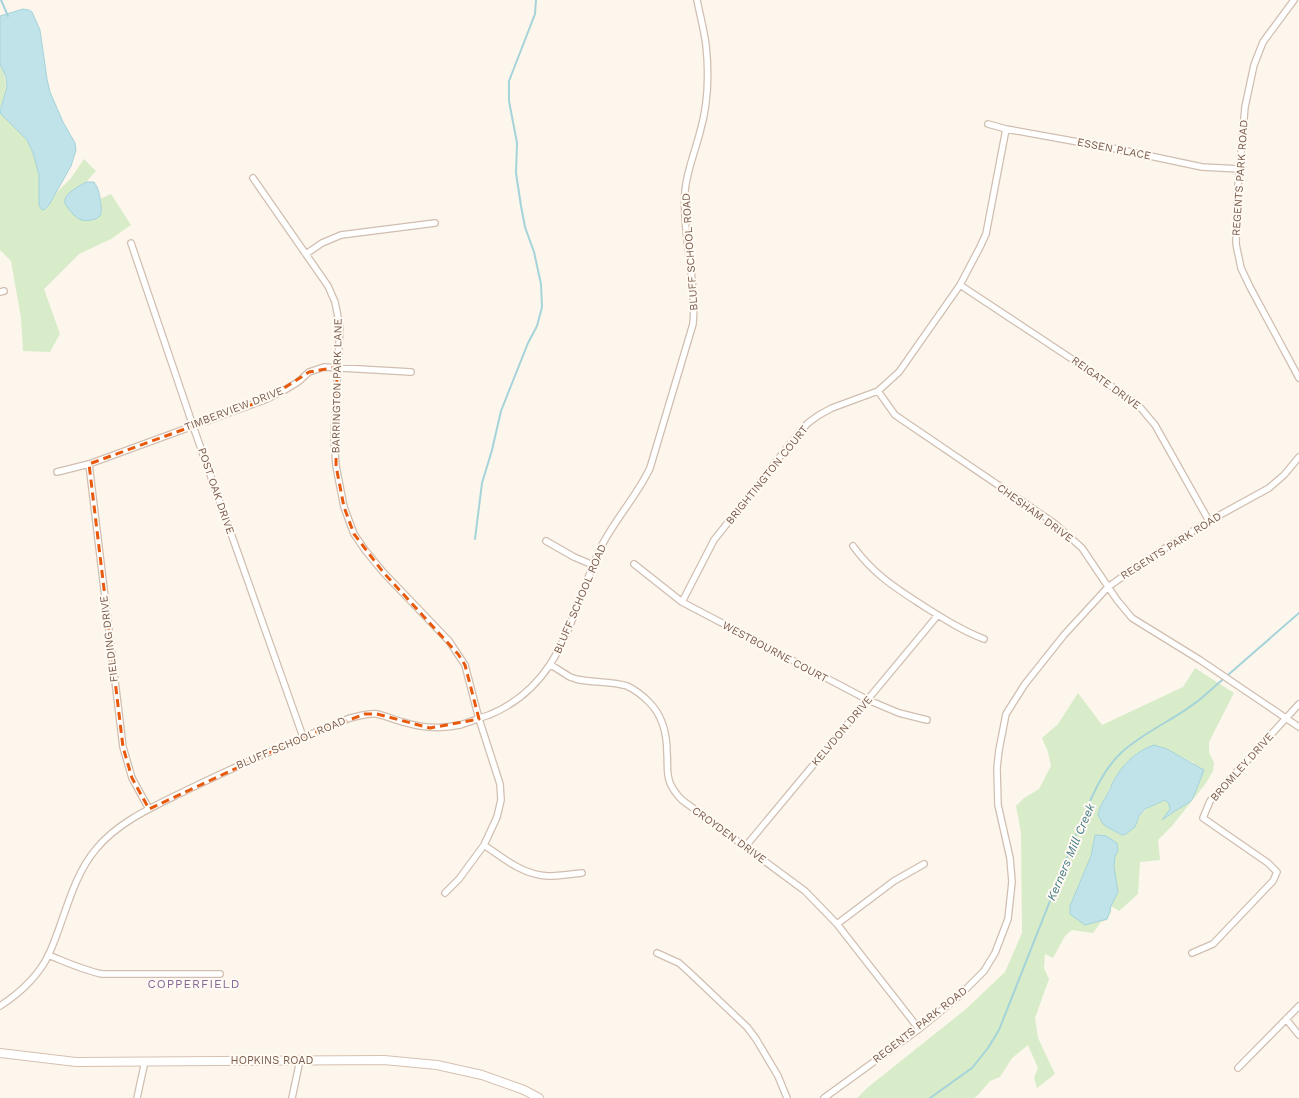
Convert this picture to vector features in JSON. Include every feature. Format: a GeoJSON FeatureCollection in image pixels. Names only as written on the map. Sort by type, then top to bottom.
{"type":"FeatureCollection","features":[{"type":"Feature","properties":{"kind":"main road","name":"HOPKINS ROAD"},"geometry":{"type":"LineString","coordinates":[[0,1053],[76,1062],[384,1060],[437,1066],[484,1076],[524,1090],[538,1098]]}},
{"type":"Feature","properties":{"kind":"street","name":"BLUFF SCHOOL ROAD"},"geometry":{"type":"LineString","coordinates":[[0,1006],[26,985],[48,955],[77,880],[95,849],[116,830],[149,809],[224,772],[303,737],[364,714],[376,714],[405,723],[430,728],[461,724],[479,719],[508,706],[519,699],[551,665],[562,643],[593,565],[608,533],[645,478],[650,468],[693,324],[694,292],[686,220],[685,191],[692,155],[701,126],[706,87],[706,44],[696,0]]}},
{"type":"Feature","properties":{"kind":"street","name":"REGENTS PARK ROAD"},"geometry":{"type":"LineString","coordinates":[[1294,0],[1263,42],[1254,65],[1245,107],[1237,198],[1236,244],[1241,268],[1299,378]]}},
{"type":"Feature","properties":{"kind":"street","name":"ESSEN PLACE"},"geometry":{"type":"LineString","coordinates":[[988,124],[1006,129],[1117,149],[1202,167],[1240,169]]}},
{"type":"Feature","properties":{"kind":"street","name":"BRIGHTINGTON COURT"},"geometry":{"type":"LineString","coordinates":[[682,602],[714,540],[798,434],[813,419],[832,408],[878,391],[899,372],[907,362],[960,284],[986,234],[1006,129]]}},
{"type":"Feature","properties":{"kind":"street","name":"BARRINGTON PARK LANE"},"geometry":{"type":"LineString","coordinates":[[252,178],[328,286],[338,314],[340,327],[334,438],[336,466],[344,508],[354,534],[382,572],[449,641],[465,665],[479,719],[497,772],[500,784],[501,800],[497,817],[484,844],[459,879],[444,893]]}},
{"type":"Feature","properties":{"kind":"street"},"geometry":{"type":"LineString","coordinates":[[306,254],[322,243],[341,235],[435,223]]}},
{"type":"Feature","properties":{"kind":"street","name":"POST OAK DRIVE"},"geometry":{"type":"LineString","coordinates":[[130,243],[303,737]]}},
{"type":"Feature","properties":{"kind":"street","name":"REIGATE DRIVE"},"geometry":{"type":"LineString","coordinates":[[960,284],[1090,371],[1139,406],[1155,426],[1209,521]]}},
{"type":"Feature","properties":{"kind":"street","name":"TIMBERVIEW DRIVE"},"geometry":{"type":"LineString","coordinates":[[58,472],[89,464],[267,399],[288,388],[309,372],[324,367],[411,372]]}},
{"type":"Feature","properties":{"kind":"street","name":"CHESHAM DRIVE"},"geometry":{"type":"LineString","coordinates":[[878,391],[895,415],[1054,524],[1082,548],[1108,587],[1132,618],[1200,660],[1299,727]]}},
{"type":"Feature","properties":{"kind":"street","name":"REGENTS PARK ROAD"},"geometry":{"type":"LineString","coordinates":[[824,1098],[919,1029],[958,997],[984,971],[995,953],[1008,919],[1012,870],[998,805],[997,793],[999,750],[1006,714],[1025,684],[1064,635],[1108,587],[1146,560],[1209,521],[1269,488],[1284,475],[1299,457]]}},
{"type":"Feature","properties":{"kind":"street","name":"FIELDING DRIVE"},"geometry":{"type":"LineString","coordinates":[[89,464],[122,747],[132,778],[149,809]]}},
{"type":"Feature","properties":{"kind":"street"},"geometry":{"type":"LineString","coordinates":[[546,541],[574,558],[593,565]]}},
{"type":"Feature","properties":{"kind":"street"},"geometry":{"type":"LineString","coordinates":[[853,546],[864,561],[890,584],[971,634],[984,638]]}},
{"type":"Feature","properties":{"kind":"street","name":"WESTBOURNE COURT"},"geometry":{"type":"LineString","coordinates":[[634,564],[682,602],[868,700],[899,714],[927,720]]}},
{"type":"Feature","properties":{"kind":"street","name":"KELVDON DRIVE"},"geometry":{"type":"LineString","coordinates":[[745,847],[938,615]]}},
{"type":"Feature","properties":{"kind":"street","name":"CROYDEN DRIVE"},"geometry":{"type":"LineString","coordinates":[[551,665],[576,679],[624,685],[638,692],[645,698],[653,706],[663,722],[667,746],[668,777],[676,793],[682,800],[805,891],[837,924],[919,1029]]}},
{"type":"Feature","properties":{"kind":"street","name":"BROMLEY DRIVE"},"geometry":{"type":"LineString","coordinates":[[1192,953],[1213,944],[1273,881],[1278,872],[1268,863],[1203,818],[1210,801],[1299,704]]}},
{"type":"Feature","properties":{"kind":"street"},"geometry":{"type":"LineString","coordinates":[[484,844],[516,867],[534,874],[548,876],[582,873]]}},
{"type":"Feature","properties":{"kind":"street"},"geometry":{"type":"LineString","coordinates":[[837,924],[894,881],[924,864]]}},
{"type":"Feature","properties":{"kind":"street"},"geometry":{"type":"LineString","coordinates":[[657,953],[678,963],[688,971],[747,1027],[778,1076],[787,1098]]}},
{"type":"Feature","properties":{"kind":"street"},"geometry":{"type":"LineString","coordinates":[[48,955],[90,972],[102,974],[220,974]]}},
{"type":"Feature","properties":{"kind":"street"},"geometry":{"type":"LineString","coordinates":[[1238,1068],[1299,1006]]}},
{"type":"Feature","properties":{"kind":"street"},"geometry":{"type":"LineString","coordinates":[[1286,1019],[1299,1035]]}},
{"type":"Feature","properties":{"kind":"street"},"geometry":{"type":"LineString","coordinates":[[292,1098],[300,1060]]}},
{"type":"Feature","properties":{"kind":"street"},"geometry":{"type":"LineString","coordinates":[[137,1098],[145,1061]]}},
{"type":"Feature","properties":{"kind":"highlighted area"},"geometry":{"type":"Polygon","coordinates":[[[337,367],[336,466],[344,507],[354,534],[383,572],[458,654],[465,665],[479,719],[430,728],[377,714],[365,714],[303,737],[149,809],[132,778],[123,747],[89,464],[267,399],[309,372],[337,367]]]}},
{"type":"Feature","properties":{"kind":"green space"},"geometry":{"type":"Polygon","coordinates":[[[0,64],[5,77],[6,86],[0,109],[0,64]]]}},
{"type":"Feature","properties":{"kind":"green space"},"geometry":{"type":"Polygon","coordinates":[[[0,111],[1,114],[27,140],[33,153],[39,175],[39,205],[44,210],[57,192],[71,178],[84,159],[96,171],[86,182],[66,196],[89,220],[100,215],[100,199],[111,194],[131,225],[111,239],[79,254],[44,289],[60,334],[50,352],[23,351],[21,318],[11,261],[0,250],[0,111]]]}},
{"type":"Feature","properties":{"kind":"green space"},"geometry":{"type":"Polygon","coordinates":[[[1195,668],[1234,693],[1209,742],[1209,752],[1214,763],[1213,771],[1206,783],[1172,826],[1158,840],[1160,860],[1140,862],[1138,894],[1119,911],[1111,906],[1111,912],[1107,920],[1101,922],[1093,933],[1072,930],[1065,936],[1053,958],[1045,954],[1044,968],[1049,979],[1035,1018],[1038,1038],[1055,1074],[1037,1088],[1034,1078],[1038,1068],[1028,1045],[1012,1058],[1000,1077],[990,1081],[974,1098],[857,1098],[867,1088],[966,1009],[1005,972],[1022,933],[1021,833],[1016,806],[1024,798],[1039,789],[1051,766],[1048,752],[1042,738],[1058,724],[1078,693],[1102,725],[1183,687],[1195,668]],[[1160,746],[1141,751],[1127,762],[1117,776],[1101,806],[1098,815],[1100,819],[1108,827],[1122,835],[1135,827],[1140,816],[1154,805],[1165,800],[1169,804],[1170,809],[1164,819],[1185,805],[1194,763],[1160,746]],[[1095,835],[1091,856],[1070,906],[1085,925],[1101,921],[1110,911],[1118,892],[1114,866],[1115,856],[1118,850],[1095,835]]]}},
{"type":"Feature","properties":{"kind":"water"},"geometry":{"type":"Polygon","coordinates":[[[23,9],[32,12],[40,30],[50,92],[63,122],[75,143],[76,150],[71,166],[49,205],[44,210],[41,209],[39,205],[39,175],[33,153],[27,140],[1,114],[0,111],[7,87],[6,77],[0,64],[0,16],[23,9]]]}},
{"type":"Feature","properties":{"kind":"water"},"geometry":{"type":"Polygon","coordinates":[[[86,182],[94,182],[96,185],[99,193],[101,214],[99,217],[86,221],[80,220],[76,217],[65,202],[68,194],[86,182]]]}},
{"type":"Feature","properties":{"kind":"water"},"geometry":{"type":"Polygon","coordinates":[[[1154,745],[1167,749],[1204,770],[1190,802],[1162,820],[1170,809],[1169,804],[1165,800],[1145,809],[1139,816],[1135,827],[1126,834],[1122,835],[1103,824],[1098,815],[1100,809],[1116,777],[1129,760],[1140,752],[1154,745]]]}},
{"type":"Feature","properties":{"kind":"water"},"geometry":{"type":"Polygon","coordinates":[[[1095,835],[1106,836],[1117,843],[1118,851],[1115,856],[1114,866],[1118,892],[1111,906],[1107,919],[1085,925],[1070,914],[1070,906],[1091,856],[1095,835]]]}},
{"type":"Feature","properties":{"kind":"waterway"},"geometry":{"type":"LineString","coordinates":[[1,0],[8,16]]}},
{"type":"Feature","properties":{"kind":"waterway"},"geometry":{"type":"LineString","coordinates":[[475,539],[482,483],[492,450],[501,411],[528,343],[537,326],[542,307],[541,284],[534,252],[525,227],[521,206],[516,173],[517,143],[509,101],[509,81],[535,14],[536,0]]}},
{"type":"Feature","properties":{"kind":"waterway","name":"Kerners Mill Creek"},"geometry":{"type":"LineString","coordinates":[[930,1098],[972,1068],[988,1048],[999,1030],[1082,820],[1094,792],[1109,766],[1132,744],[1195,703],[1299,613]]}},
{"type":"Feature","properties":{"kind":"district","name":"COPPERFIELD"},"geometry":{"type":"Point","coordinates":[194,984]}}]}
